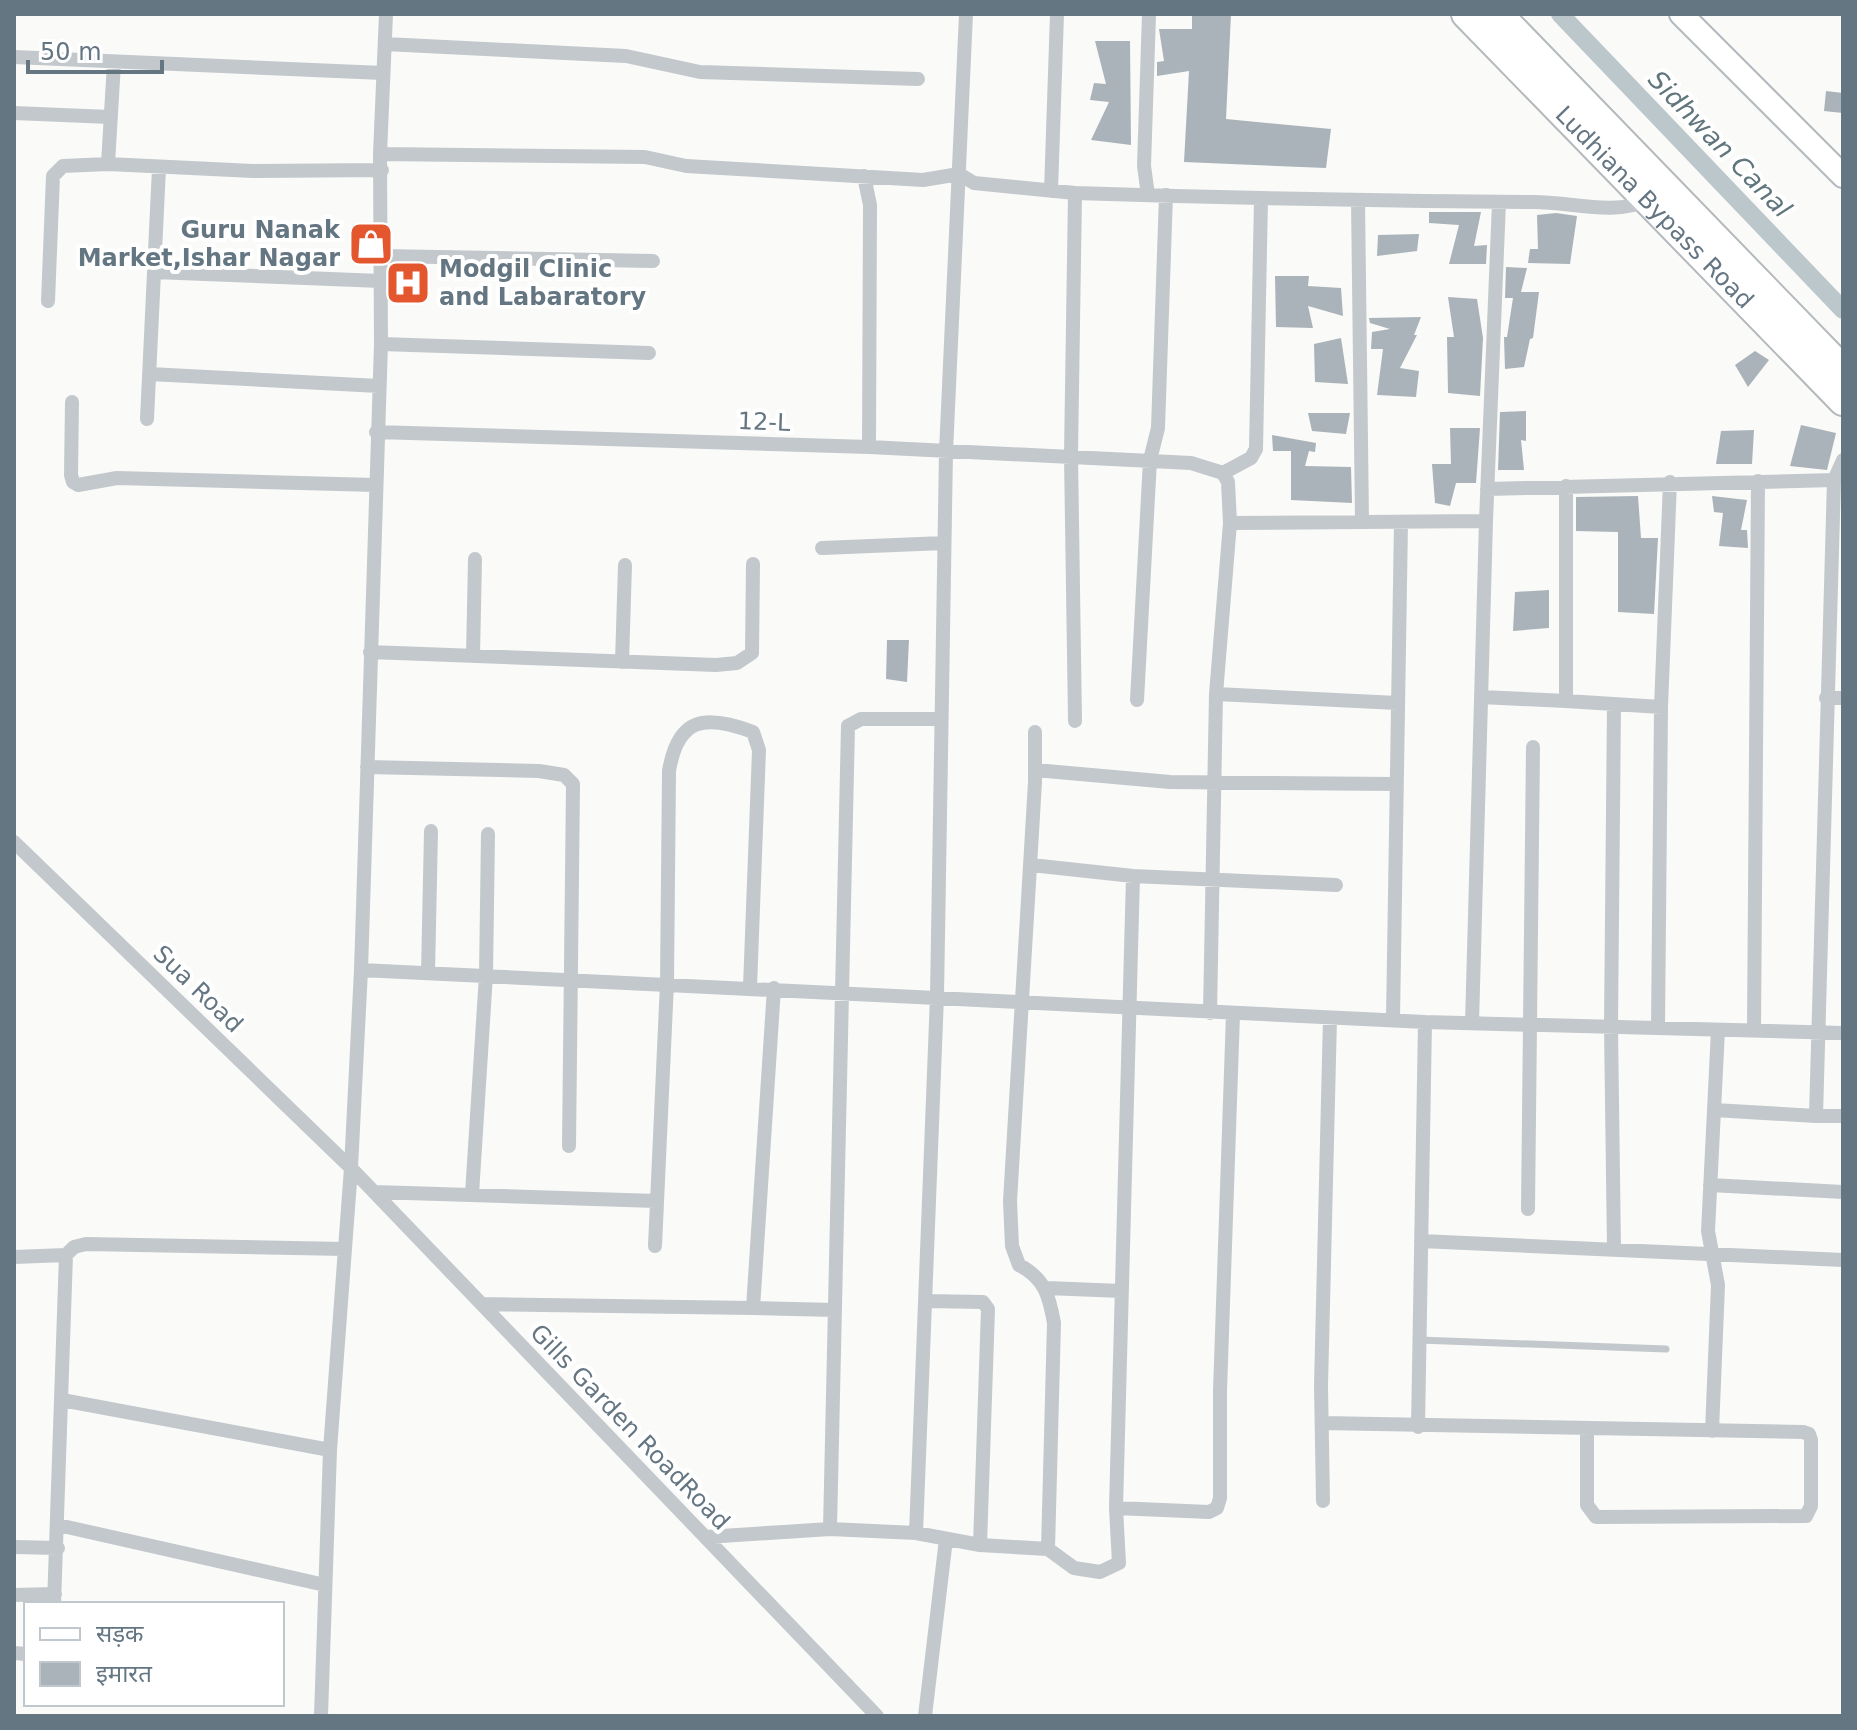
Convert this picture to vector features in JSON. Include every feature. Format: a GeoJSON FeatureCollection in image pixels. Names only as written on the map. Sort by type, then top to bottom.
{"type":"FeatureCollection","features":[{"type":"Feature","properties":{"kind":"highway","name":"Ludhiana Bypass Road"},"geometry":{"type":"LineString","coordinates":[[1466,14],[1843,401]]}},
{"type":"Feature","properties":{"kind":"highway","name":"Ludhiana Bypass Road"},"geometry":{"type":"LineString","coordinates":[[1498,14],[1843,370]]}},
{"type":"Feature","properties":{"kind":"street"},"geometry":{"type":"LineString","coordinates":[[321,1716],[330,1450],[351,1168],[361,970],[381,344],[381,162],[386,14]]}},
{"type":"Feature","properties":{"kind":"street"},"geometry":{"type":"LineString","coordinates":[[916,1533],[937,996],[946,452],[966,14]]}},
{"type":"Feature","properties":{"kind":"street"},"geometry":{"type":"LineString","coordinates":[[1051,191],[1057,14]]}},
{"type":"Feature","properties":{"kind":"street"},"geometry":{"type":"LineString","coordinates":[[1148,195],[1144,166],[1149,14]]}},
{"type":"Feature","properties":{"kind":"street"},"geometry":{"type":"LineString","coordinates":[[1681,14],[1843,176]]}},
{"type":"Feature","properties":{"kind":"street"},"geometry":{"type":"LineString","coordinates":[[385,44],[626,56],[700,72],[918,79]]}},
{"type":"Feature","properties":{"kind":"street"},"geometry":{"type":"LineString","coordinates":[[14,57],[383,73]]}},
{"type":"Feature","properties":{"kind":"street"},"geometry":{"type":"LineString","coordinates":[[108,164],[114,63]]}},
{"type":"Feature","properties":{"kind":"street"},"geometry":{"type":"LineString","coordinates":[[14,113],[110,117]]}},
{"type":"Feature","properties":{"kind":"street"},"geometry":{"type":"LineString","coordinates":[[48,301],[53,176],[63,166],[108,164],[159,168],[645,157],[686,166],[923,180],[959,174],[974,183],[1075,193],[1622,207],[1650,200]]}},
{"type":"Feature","properties":{"kind":"street"},"geometry":{"type":"LineString","coordinates":[[147,419],[159,168]]}},
{"type":"Feature","properties":{"kind":"street"},"geometry":{"type":"LineString","coordinates":[[864,176],[870,205],[869,447]]}},
{"type":"Feature","properties":{"kind":"street"},"geometry":{"type":"LineString","coordinates":[[1075,193],[1071,455],[1075,721]]}},
{"type":"Feature","properties":{"kind":"street"},"geometry":{"type":"LineString","coordinates":[[1137,700],[1150,460],[1158,428],[1166,195]]}},
{"type":"Feature","properties":{"kind":"street"},"geometry":{"type":"LineString","coordinates":[[1210,1013],[1217,782],[1216,694],[1230,523],[1228,482],[1223,473],[1251,458],[1256,449],[1261,199]]}},
{"type":"Feature","properties":{"kind":"street"},"geometry":{"type":"LineString","coordinates":[[1358,201],[1362,520]]}},
{"type":"Feature","properties":{"kind":"street"},"geometry":{"type":"LineString","coordinates":[[1472,1023],[1487,489],[1499,202]]}},
{"type":"Feature","properties":{"kind":"street"},"geometry":{"type":"LineString","coordinates":[[382,256],[653,261]]}},
{"type":"Feature","properties":{"kind":"street"},"geometry":{"type":"LineString","coordinates":[[154,272],[381,281]]}},
{"type":"Feature","properties":{"kind":"street"},"geometry":{"type":"LineString","coordinates":[[381,344],[649,353]]}},
{"type":"Feature","properties":{"kind":"street"},"geometry":{"type":"LineString","coordinates":[[149,374],[379,386]]}},
{"type":"Feature","properties":{"kind":"street"},"geometry":{"type":"LineString","coordinates":[[72,402],[71,475],[78,485],[117,478],[375,485]]}},
{"type":"Feature","properties":{"kind":"street","name":"12-L"},"geometry":{"type":"LineString","coordinates":[[376,432],[1071,455],[1191,463],[1223,473]]}},
{"type":"Feature","properties":{"kind":"street"},"geometry":{"type":"LineString","coordinates":[[1816,1116],[1834,480],[1843,460]]}},
{"type":"Feature","properties":{"kind":"street"},"geometry":{"type":"LineString","coordinates":[[1487,489],[1834,480]]}},
{"type":"Feature","properties":{"kind":"street"},"geometry":{"type":"LineString","coordinates":[[1754,1030],[1758,481]]}},
{"type":"Feature","properties":{"kind":"street"},"geometry":{"type":"LineString","coordinates":[[1658,1028],[1661,707],[1670,482]]}},
{"type":"Feature","properties":{"kind":"street"},"geometry":{"type":"LineString","coordinates":[[1566,486],[1566,701]]}},
{"type":"Feature","properties":{"kind":"street"},"geometry":{"type":"LineString","coordinates":[[1230,523],[1486,521]]}},
{"type":"Feature","properties":{"kind":"street"},"geometry":{"type":"LineString","coordinates":[[1393,1019],[1401,522]]}},
{"type":"Feature","properties":{"kind":"street"},"geometry":{"type":"LineString","coordinates":[[822,548],[944,543]]}},
{"type":"Feature","properties":{"kind":"street"},"geometry":{"type":"LineString","coordinates":[[473,656],[475,559]]}},
{"type":"Feature","properties":{"kind":"street"},"geometry":{"type":"LineString","coordinates":[[370,652],[716,665],[737,663],[752,653],[753,564]]}},
{"type":"Feature","properties":{"kind":"street"},"geometry":{"type":"LineString","coordinates":[[622,662],[625,565]]}},
{"type":"Feature","properties":{"kind":"street"},"geometry":{"type":"LineString","coordinates":[[1216,694],[1397,703]]}},
{"type":"Feature","properties":{"kind":"street"},"geometry":{"type":"LineString","coordinates":[[1481,697],[1661,707]]}},
{"type":"Feature","properties":{"kind":"street"},"geometry":{"type":"LineString","coordinates":[[1826,698],[1843,698]]}},
{"type":"Feature","properties":{"kind":"street"},"geometry":{"type":"LineString","coordinates":[[1614,704],[1611,1027],[1614,1249]]}},
{"type":"Feature","properties":{"kind":"street"},"geometry":{"type":"LineString","coordinates":[[830,1529],[848,726],[861,719],[941,719]]}},
{"type":"Feature","properties":{"kind":"street"},"geometry":{"type":"LineString","coordinates":[[655,1246],[667,983],[669,771],[674,743],[685,728],[704,724],[735,725],[753,732],[759,750],[750,987]]}},
{"type":"Feature","properties":{"kind":"street"},"geometry":{"type":"LineString","coordinates":[[1035,732],[1031,865],[1019,1001],[1010,1201],[1012,1246],[1019,1265],[1032,1272],[1047,1288],[1054,1323],[1048,1549]]}},
{"type":"Feature","properties":{"kind":"street"},"geometry":{"type":"LineString","coordinates":[[1528,1209],[1527,1025],[1533,747]]}},
{"type":"Feature","properties":{"kind":"street"},"geometry":{"type":"LineString","coordinates":[[367,767],[539,771],[564,775],[573,784],[569,1146]]}},
{"type":"Feature","properties":{"kind":"street"},"geometry":{"type":"LineString","coordinates":[[1035,770],[1170,782],[1395,784]]}},
{"type":"Feature","properties":{"kind":"street"},"geometry":{"type":"LineString","coordinates":[[428,973],[431,831]]}},
{"type":"Feature","properties":{"kind":"street"},"geometry":{"type":"LineString","coordinates":[[472,1194],[486,975],[488,834]]}},
{"type":"Feature","properties":{"kind":"street","name":"Sua Road"},"geometry":{"type":"LineString","coordinates":[[14,842],[351,1168]]}},
{"type":"Feature","properties":{"kind":"street"},"geometry":{"type":"LineString","coordinates":[[1031,865],[1133,876],[1336,885]]}},
{"type":"Feature","properties":{"kind":"street"},"geometry":{"type":"LineString","coordinates":[[706,1537],[830,1529],[916,1533],[980,1545],[1048,1549],[1074,1568],[1100,1572],[1119,1563],[1116,1508],[1133,876]]}},
{"type":"Feature","properties":{"kind":"street"},"geometry":{"type":"LineString","coordinates":[[361,970],[937,996],[1233,1014],[1843,1033]]}},
{"type":"Feature","properties":{"kind":"street"},"geometry":{"type":"LineString","coordinates":[[753,1308],[774,988]]}},
{"type":"Feature","properties":{"kind":"street"},"geometry":{"type":"LineString","coordinates":[[1116,1508],[1209,1512],[1217,1508],[1220,1498],[1220,1402],[1233,1014]]}},
{"type":"Feature","properties":{"kind":"street"},"geometry":{"type":"LineString","coordinates":[[1323,1501],[1330,1018]]}},
{"type":"Feature","properties":{"kind":"street"},"geometry":{"type":"LineString","coordinates":[[1418,1427],[1425,1022]]}},
{"type":"Feature","properties":{"kind":"street"},"geometry":{"type":"LineString","coordinates":[[1712,1431],[1718,1285],[1708,1231],[1718,1030]]}},
{"type":"Feature","properties":{"kind":"street"},"geometry":{"type":"LineString","coordinates":[[1714,1110],[1843,1116]]}},
{"type":"Feature","properties":{"kind":"street","name":"Gills Garden RoadRoad"},"geometry":{"type":"LineString","coordinates":[[351,1168],[877,1716]]}},
{"type":"Feature","properties":{"kind":"street"},"geometry":{"type":"LineString","coordinates":[[1710,1185],[1843,1192]]}},
{"type":"Feature","properties":{"kind":"street"},"geometry":{"type":"LineString","coordinates":[[375,1192],[656,1201]]}},
{"type":"Feature","properties":{"kind":"street"},"geometry":{"type":"LineString","coordinates":[[1421,1241],[1843,1260]]}},
{"type":"Feature","properties":{"kind":"street"},"geometry":{"type":"LineString","coordinates":[[14,1257],[66,1255],[74,1247],[86,1244],[345,1249]]}},
{"type":"Feature","properties":{"kind":"street"},"geometry":{"type":"LineString","coordinates":[[14,1595],[54,1599],[66,1255]]}},
{"type":"Feature","properties":{"kind":"street"},"geometry":{"type":"LineString","coordinates":[[1047,1288],[1121,1291]]}},
{"type":"Feature","properties":{"kind":"street"},"geometry":{"type":"LineString","coordinates":[[927,1301],[983,1302],[988,1309],[980,1545]]}},
{"type":"Feature","properties":{"kind":"street"},"geometry":{"type":"LineString","coordinates":[[482,1304],[835,1310]]}},
{"type":"Feature","properties":{"kind":"street"},"geometry":{"type":"LineString","coordinates":[[62,1400],[330,1450]]}},
{"type":"Feature","properties":{"kind":"street"},"geometry":{"type":"LineString","coordinates":[[1322,1423],[1809,1434],[1811,1506],[1806,1516],[1596,1517],[1587,1505],[1587,1430]]}},
{"type":"Feature","properties":{"kind":"street"},"geometry":{"type":"LineString","coordinates":[[58,1525],[325,1585]]}},
{"type":"Feature","properties":{"kind":"street"},"geometry":{"type":"LineString","coordinates":[[925,1716],[946,1539]]}},
{"type":"Feature","properties":{"kind":"street"},"geometry":{"type":"LineString","coordinates":[[14,1547],[58,1548]]}},
{"type":"Feature","properties":{"kind":"lane"},"geometry":{"type":"LineString","coordinates":[[1419,1340],[1666,1349]]}},
{"type":"Feature","properties":{"kind":"building"},"geometry":{"type":"Polygon","coordinates":[[[1192,14],[1231,14],[1226,119],[1331,129],[1326,168],[1184,162],[1189,71],[1157,76],[1157,62],[1164,61],[1159,29],[1192,29],[1192,14]]]}},
{"type":"Feature","properties":{"kind":"building"},"geometry":{"type":"Polygon","coordinates":[[[1095,41],[1130,41],[1131,145],[1091,140],[1109,102],[1090,100],[1094,83],[1106,84],[1095,41]]]}},
{"type":"Feature","properties":{"kind":"building"},"geometry":{"type":"Polygon","coordinates":[[[1826,91],[1843,93],[1843,113],[1824,111],[1826,91]]]}},
{"type":"Feature","properties":{"kind":"building"},"geometry":{"type":"Polygon","coordinates":[[[1429,212],[1481,212],[1474,246],[1487,245],[1486,264],[1449,264],[1459,225],[1429,223],[1429,212]]]}},
{"type":"Feature","properties":{"kind":"building"},"geometry":{"type":"Polygon","coordinates":[[[1556,213],[1577,216],[1570,264],[1528,263],[1530,249],[1538,249],[1537,215],[1556,213]]]}},
{"type":"Feature","properties":{"kind":"building"},"geometry":{"type":"Polygon","coordinates":[[[1419,234],[1417,251],[1377,256],[1378,235],[1419,234]]]}},
{"type":"Feature","properties":{"kind":"building"},"geometry":{"type":"Polygon","coordinates":[[[399,266],[417,267],[417,303],[391,303],[391,283],[399,283],[399,266]]]}},
{"type":"Feature","properties":{"kind":"building"},"geometry":{"type":"Polygon","coordinates":[[[1506,267],[1527,268],[1521,292],[1539,292],[1533,338],[1530,339],[1524,367],[1505,369],[1504,337],[1507,337],[1513,298],[1505,298],[1506,267]]]}},
{"type":"Feature","properties":{"kind":"building"},"geometry":{"type":"Polygon","coordinates":[[[1275,276],[1309,276],[1308,286],[1341,288],[1343,316],[1308,306],[1313,328],[1276,327],[1275,276]]]}},
{"type":"Feature","properties":{"kind":"building"},"geometry":{"type":"Polygon","coordinates":[[[1448,297],[1477,299],[1483,338],[1480,396],[1448,393],[1447,337],[1454,337],[1448,297]]]}},
{"type":"Feature","properties":{"kind":"building"},"geometry":{"type":"Polygon","coordinates":[[[1421,317],[1414,335],[1417,335],[1400,368],[1419,371],[1416,397],[1377,395],[1383,349],[1371,349],[1372,332],[1390,329],[1370,323],[1369,318],[1421,317]]]}},
{"type":"Feature","properties":{"kind":"building"},"geometry":{"type":"Polygon","coordinates":[[[1341,338],[1348,384],[1315,382],[1314,344],[1341,338]]]}},
{"type":"Feature","properties":{"kind":"building"},"geometry":{"type":"Polygon","coordinates":[[[1755,351],[1769,360],[1748,387],[1735,365],[1755,351]]]}},
{"type":"Feature","properties":{"kind":"building"},"geometry":{"type":"Polygon","coordinates":[[[1526,411],[1526,441],[1521,440],[1524,470],[1498,470],[1500,412],[1526,411]]]}},
{"type":"Feature","properties":{"kind":"building"},"geometry":{"type":"Polygon","coordinates":[[[1308,413],[1350,413],[1346,434],[1312,431],[1308,413]]]}},
{"type":"Feature","properties":{"kind":"building"},"geometry":{"type":"Polygon","coordinates":[[[1801,425],[1836,433],[1827,470],[1790,466],[1801,425]]]}},
{"type":"Feature","properties":{"kind":"building"},"geometry":{"type":"Polygon","coordinates":[[[1450,428],[1480,428],[1476,483],[1456,483],[1450,506],[1435,503],[1432,464],[1451,464],[1450,428]]]}},
{"type":"Feature","properties":{"kind":"building"},"geometry":{"type":"Polygon","coordinates":[[[1754,430],[1752,464],[1716,464],[1721,431],[1754,430]]]}},
{"type":"Feature","properties":{"kind":"building"},"geometry":{"type":"Polygon","coordinates":[[[1272,435],[1316,443],[1315,452],[1309,451],[1305,466],[1351,467],[1352,503],[1291,500],[1291,451],[1273,451],[1272,435]]]}},
{"type":"Feature","properties":{"kind":"building"},"geometry":{"type":"Polygon","coordinates":[[[1638,496],[1641,538],[1658,538],[1654,614],[1618,612],[1618,532],[1576,531],[1576,497],[1638,496]]]}},
{"type":"Feature","properties":{"kind":"building"},"geometry":{"type":"Polygon","coordinates":[[[1712,496],[1747,500],[1741,530],[1747,530],[1748,548],[1719,546],[1723,513],[1714,512],[1712,496]]]}},
{"type":"Feature","properties":{"kind":"building"},"geometry":{"type":"Polygon","coordinates":[[[1549,590],[1549,628],[1513,631],[1515,592],[1549,590]]]}},
{"type":"Feature","properties":{"kind":"building"},"geometry":{"type":"Polygon","coordinates":[[[887,640],[909,640],[907,682],[886,679],[887,640]]]}},
{"type":"Feature","properties":{"kind":"waterway","name":"Sidhwan Canal"},"geometry":{"type":"LineString","coordinates":[[1560,14],[1843,310]]}},
{"type":"Feature","properties":{"kind":"place","name":"Guru Nanak Market,Ishar Nagar"},"geometry":{"type":"Point","coordinates":[371,244]}},
{"type":"Feature","properties":{"kind":"place","name":"Modgil Clinic and Labaratory"},"geometry":{"type":"Point","coordinates":[408,283]}}]}
